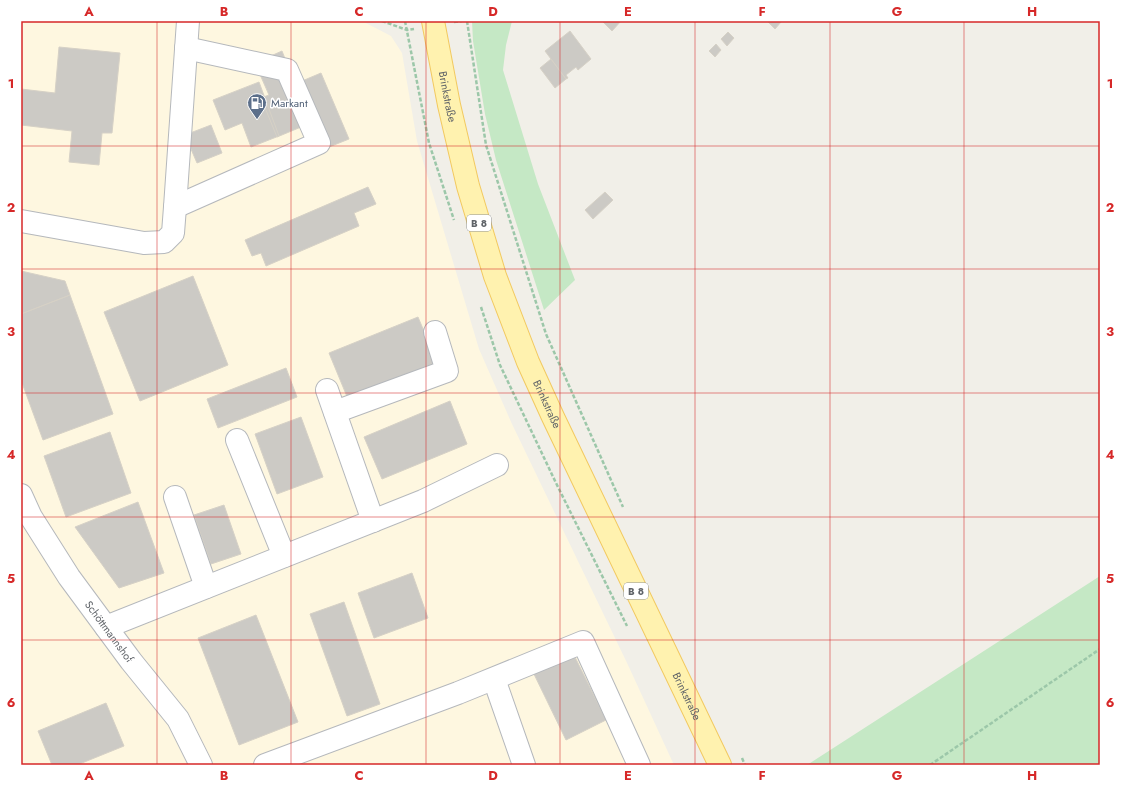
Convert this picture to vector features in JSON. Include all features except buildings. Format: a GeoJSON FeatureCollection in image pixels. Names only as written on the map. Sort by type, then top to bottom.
{"type":"FeatureCollection","features":[{"type":"Feature","properties":{"kind":"main road","name":"Brinkstraße"},"geometry":{"type":"LineString","coordinates":[[433,21],[449,105],[468,186],[495,276],[528,362],[720,765]]}},
{"type":"Feature","properties":{"kind":"street"},"geometry":{"type":"LineString","coordinates":[[21,221],[144,243],[164,242],[173,233],[188,21]]}},
{"type":"Feature","properties":{"kind":"street"},"geometry":{"type":"LineString","coordinates":[[175,207],[319,143],[287,70],[186,48]]}},
{"type":"Feature","properties":{"kind":"street"},"geometry":{"type":"LineString","coordinates":[[335,412],[447,371],[435,332]]}},
{"type":"Feature","properties":{"kind":"street"},"geometry":{"type":"LineString","coordinates":[[327,390],[374,520]]}},
{"type":"Feature","properties":{"kind":"street"},"geometry":{"type":"LineString","coordinates":[[237,440],[284,556]]}},
{"type":"Feature","properties":{"kind":"street"},"geometry":{"type":"LineString","coordinates":[[106,627],[423,501],[497,465]]}},
{"type":"Feature","properties":{"kind":"street","name":"Schöttmannshof"},"geometry":{"type":"LineString","coordinates":[[21,495],[31,517],[69,577],[178,719],[201,765]]}},
{"type":"Feature","properties":{"kind":"street"},"geometry":{"type":"LineString","coordinates":[[175,497],[206,587]]}},
{"type":"Feature","properties":{"kind":"street"},"geometry":{"type":"LineString","coordinates":[[265,765],[458,693],[584,642],[639,765]]}},
{"type":"Feature","properties":{"kind":"street"},"geometry":{"type":"LineString","coordinates":[[494,679],[524,765]]}},
{"type":"Feature","properties":{"kind":"path"},"geometry":{"type":"LineString","coordinates":[[467,21],[486,145],[543,327],[623,509]]}},
{"type":"Feature","properties":{"kind":"path"},"geometry":{"type":"LineString","coordinates":[[930,765],[1100,649]]}},
{"type":"Feature","properties":{"kind":"path"},"geometry":{"type":"LineString","coordinates":[[739,751],[745,765]]}},
{"type":"Feature","properties":{"kind":"shaded area"},"geometry":{"type":"Polygon","coordinates":[[[21,21],[362,21],[391,36],[402,53],[417,141],[479,349],[512,424],[628,665],[674,765],[21,765],[21,21]]]}},
{"type":"Feature","properties":{"kind":"green space"},"geometry":{"type":"Polygon","coordinates":[[[472,21],[512,21],[506,45],[503,70],[538,184],[575,280],[544,310],[496,160],[485,114],[473,41],[472,21]]]}},
{"type":"Feature","properties":{"kind":"green space"},"geometry":{"type":"Polygon","coordinates":[[[1100,576],[1100,765],[807,765],[1100,576]]]}},
{"type":"Feature","properties":{"kind":"place","name":"Markant"},"geometry":{"type":"Point","coordinates":[257,120]}}]}
